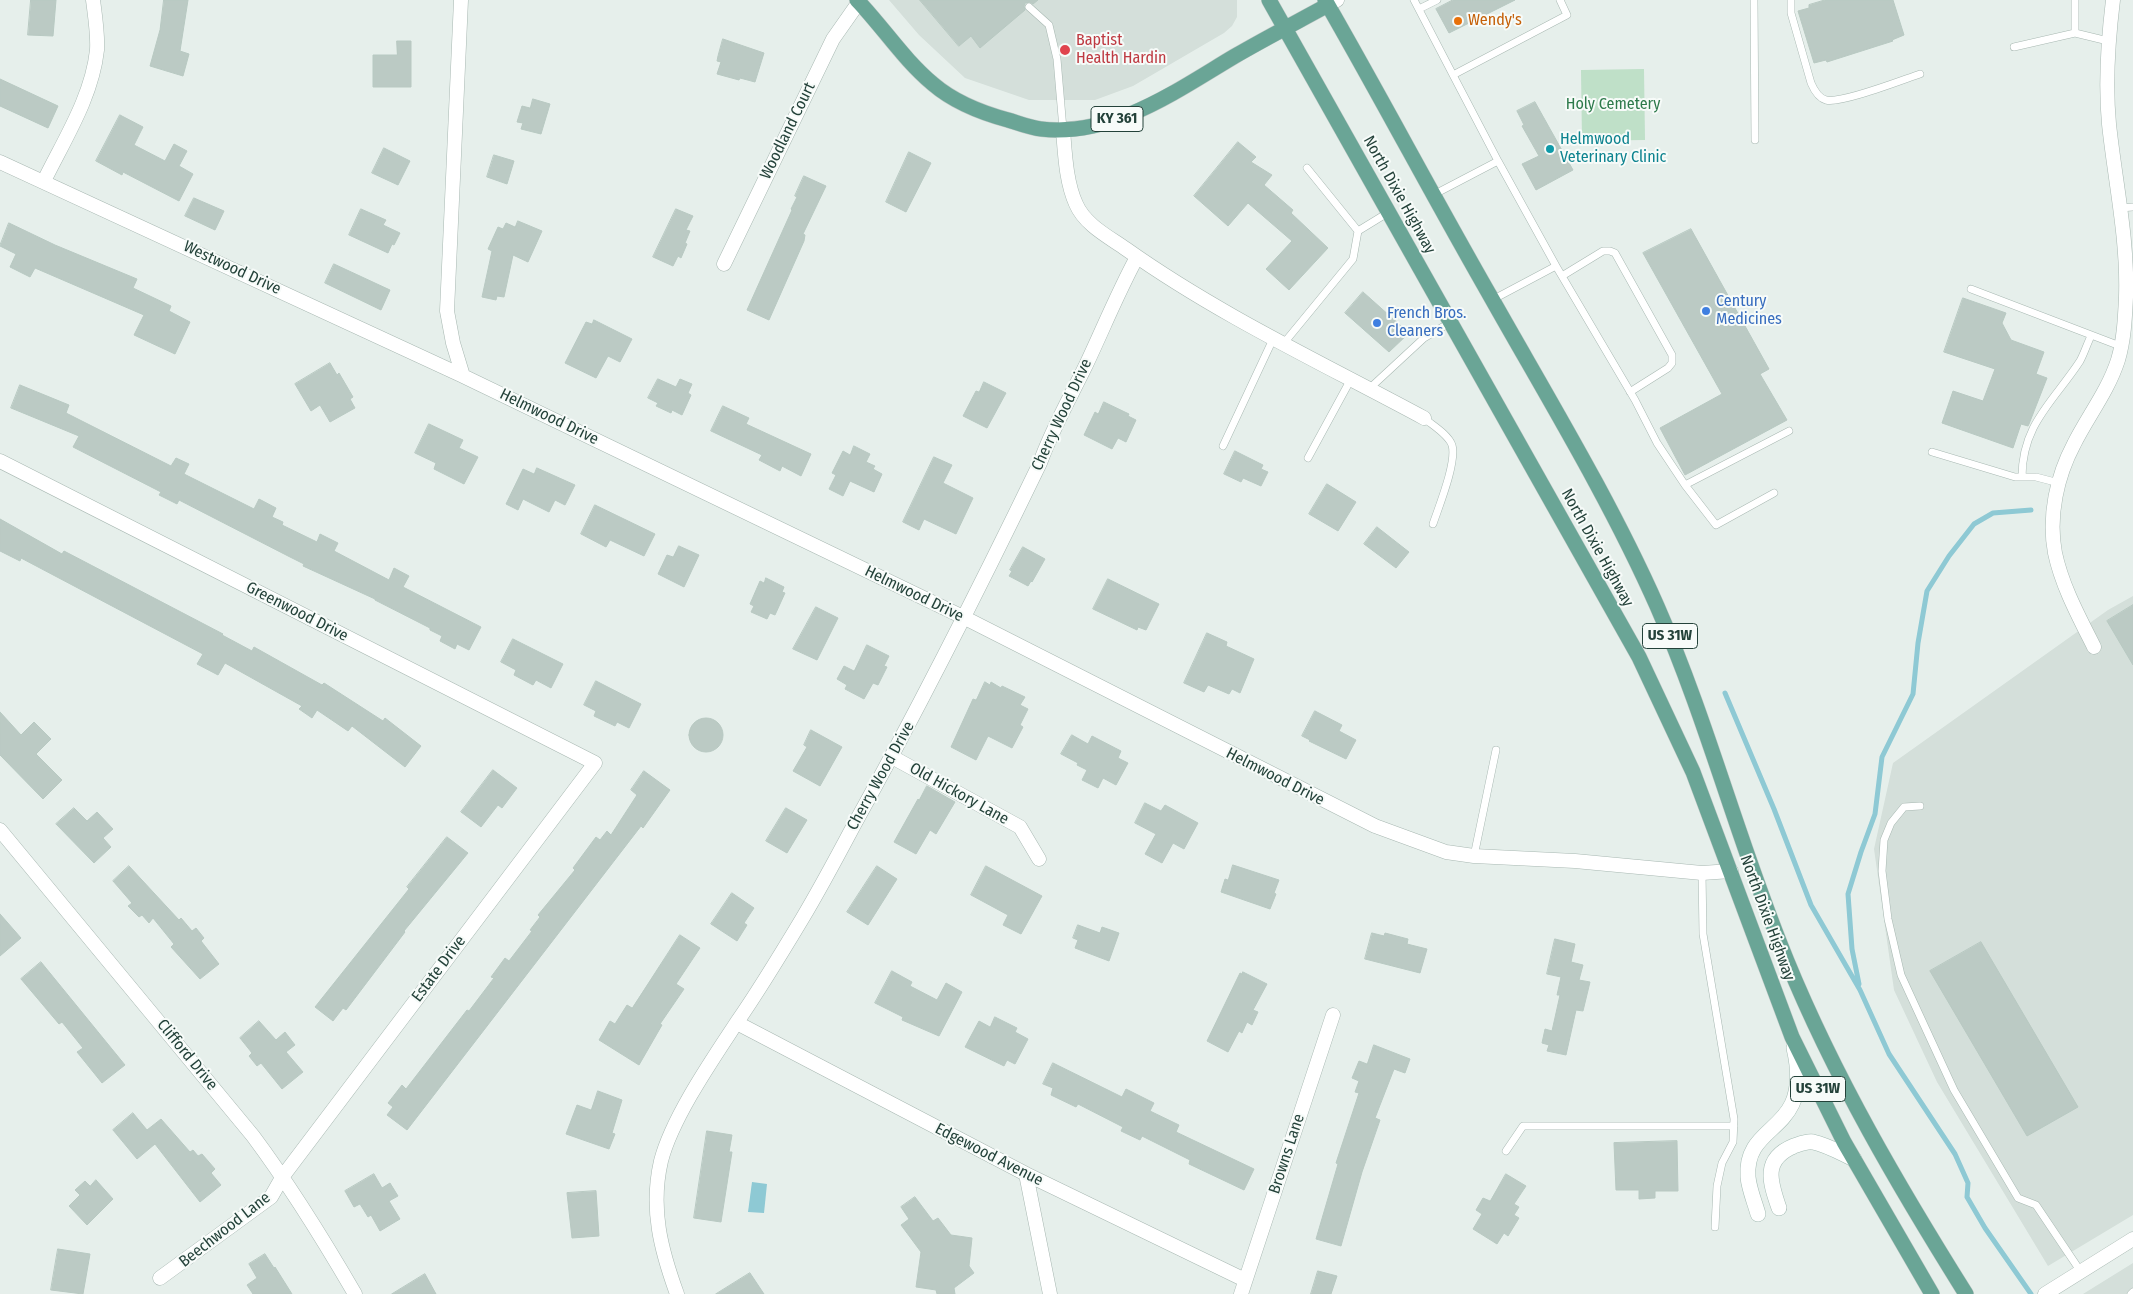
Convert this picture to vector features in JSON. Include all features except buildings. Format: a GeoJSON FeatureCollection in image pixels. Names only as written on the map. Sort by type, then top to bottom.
{"type":"FeatureCollection","features":[{"type":"Feature","properties":{"kind":"main road","name":"North Dixie Highway"},"geometry":{"type":"LineString","coordinates":[[1269,0],[1639,657],[1693,772],[1732,871],[1792,1036],[1854,1159],[1932,1294]]}},
{"type":"Feature","properties":{"kind":"main road","name":"KY 361"},"geometry":{"type":"LineString","coordinates":[[858,1],[919,70],[934,85],[953,98],[989,115],[1040,129],[1063,130],[1108,123],[1153,104],[1330,2]]}},
{"type":"Feature","properties":{"kind":"main road","name":"North Dixie Highway"},"geometry":{"type":"LineString","coordinates":[[1330,2],[1433,195],[1625,536],[1685,673],[1732,814],[1786,960],[1843,1083],[1923,1226],[1966,1294]]}},
{"type":"Feature","properties":{"kind":"street"},"geometry":{"type":"LineString","coordinates":[[44,181],[85,97],[92,76],[97,48],[93,0]]}},
{"type":"Feature","properties":{"kind":"street"},"geometry":{"type":"LineString","coordinates":[[461,0],[447,311],[453,343],[463,376]]}},
{"type":"Feature","properties":{"kind":"street"},"geometry":{"type":"LineString","coordinates":[[2094,647],[2071,601],[2055,554],[2053,526],[2055,498],[2062,470],[2074,444],[2105,390],[2118,360],[2124,327],[2126,208],[2108,107],[2108,41],[2113,0]]}},
{"type":"Feature","properties":{"kind":"street","name":"Woodland Court"},"geometry":{"type":"LineString","coordinates":[[724,264],[833,39],[858,1]]}},
{"type":"Feature","properties":{"kind":"street"},"geometry":{"type":"LineString","coordinates":[[1063,130],[1066,169],[1076,205],[1090,224],[1137,257],[1210,302],[1424,418]]}},
{"type":"Feature","properties":{"kind":"street","name":"Westwood Drive"},"geometry":{"type":"LineString","coordinates":[[0,162],[463,376]]}},
{"type":"Feature","properties":{"kind":"street","name":"Cherry Wood Drive"},"geometry":{"type":"LineString","coordinates":[[676,1294],[662,1251],[659,1230],[657,1183],[661,1160],[668,1141],[688,1101],[803,918],[892,757],[965,618],[1040,463],[1048,440],[1137,257]]}},
{"type":"Feature","properties":{"kind":"street","name":"Helmwood Drive"},"geometry":{"type":"LineString","coordinates":[[463,376],[965,618],[1375,826],[1446,852],[1474,856],[1575,861],[1702,873],[1732,871]]}},
{"type":"Feature","properties":{"kind":"street","name":"Greenwood Drive"},"geometry":{"type":"LineString","coordinates":[[0,461],[594,763]]}},
{"type":"Feature","properties":{"kind":"street","name":"Old Hickory Lane"},"geometry":{"type":"LineString","coordinates":[[892,757],[1020,827],[1039,859]]}},
{"type":"Feature","properties":{"kind":"street","name":"Estate Drive"},"geometry":{"type":"LineString","coordinates":[[283,1176],[594,763]]}},
{"type":"Feature","properties":{"kind":"street","name":"Clifford Drive"},"geometry":{"type":"LineString","coordinates":[[0,830],[121,974],[283,1176],[310,1216],[355,1294]]}},
{"type":"Feature","properties":{"kind":"street","name":"Browns Lane"},"geometry":{"type":"LineString","coordinates":[[1241,1294],[1334,1015]]}},
{"type":"Feature","properties":{"kind":"street","name":"Edgewood Avenue"},"geometry":{"type":"LineString","coordinates":[[737,1023],[1026,1174],[1245,1280]]}},
{"type":"Feature","properties":{"kind":"street"},"geometry":{"type":"LineString","coordinates":[[1758,1214],[1748,1177],[1751,1153],[1759,1139],[1780,1121],[1792,1104],[1799,1068],[1792,1036]]}},
{"type":"Feature","properties":{"kind":"street"},"geometry":{"type":"LineString","coordinates":[[1779,1208],[1771,1185],[1771,1172],[1773,1162],[1783,1150],[1811,1142],[1854,1159]]}},
{"type":"Feature","properties":{"kind":"street"},"geometry":{"type":"LineString","coordinates":[[1026,1174],[1050,1294]]}},
{"type":"Feature","properties":{"kind":"street","name":"Beechwood Lane"},"geometry":{"type":"LineString","coordinates":[[160,1278],[272,1198],[283,1176]]}},
{"type":"Feature","properties":{"kind":"street"},"geometry":{"type":"LineString","coordinates":[[2046,1294],[2132,1241]]}},
{"type":"Feature","properties":{"kind":"lane"},"geometry":{"type":"LineString","coordinates":[[1414,0],[1498,161],[1556,266],[1630,392],[1657,443],[1685,485],[1716,526],[1774,493]]}},
{"type":"Feature","properties":{"kind":"lane"},"geometry":{"type":"LineString","coordinates":[[1419,9],[1437,0]]}},
{"type":"Feature","properties":{"kind":"lane"},"geometry":{"type":"LineString","coordinates":[[1453,75],[1567,15],[1560,0]]}},
{"type":"Feature","properties":{"kind":"lane"},"geometry":{"type":"LineString","coordinates":[[1754,0],[1755,140]]}},
{"type":"Feature","properties":{"kind":"lane"},"geometry":{"type":"LineString","coordinates":[[1791,0],[1791,13],[1811,83],[1816,94],[1826,100],[1842,99],[1920,74]]}},
{"type":"Feature","properties":{"kind":"lane"},"geometry":{"type":"LineString","coordinates":[[2075,0],[2075,33]]}},
{"type":"Feature","properties":{"kind":"lane"},"geometry":{"type":"LineString","coordinates":[[1029,7],[1049,25],[1057,59],[1063,130]]}},
{"type":"Feature","properties":{"kind":"lane"},"geometry":{"type":"LineString","coordinates":[[2014,47],[2075,33],[2108,41]]}},
{"type":"Feature","properties":{"kind":"lane"},"geometry":{"type":"LineString","coordinates":[[1433,195],[1498,161]]}},
{"type":"Feature","properties":{"kind":"lane"},"geometry":{"type":"LineString","coordinates":[[1307,168],[1358,231]]}},
{"type":"Feature","properties":{"kind":"lane"},"geometry":{"type":"LineString","coordinates":[[1223,446],[1279,340],[1353,259],[1358,231],[1389,212]]}},
{"type":"Feature","properties":{"kind":"lane"},"geometry":{"type":"LineString","coordinates":[[1562,276],[1603,251],[1615,253],[1672,355],[1672,362],[1668,368],[1630,392]]}},
{"type":"Feature","properties":{"kind":"lane"},"geometry":{"type":"LineString","coordinates":[[1492,300],[1556,266]]}},
{"type":"Feature","properties":{"kind":"lane"},"geometry":{"type":"LineString","coordinates":[[1971,289],[2120,346]]}},
{"type":"Feature","properties":{"kind":"lane"},"geometry":{"type":"LineString","coordinates":[[1370,388],[1424,338],[1451,322]]}},
{"type":"Feature","properties":{"kind":"lane"},"geometry":{"type":"LineString","coordinates":[[2022,477],[2022,461],[2025,448],[2034,426],[2080,360],[2091,336]]}},
{"type":"Feature","properties":{"kind":"lane"},"geometry":{"type":"LineString","coordinates":[[1308,458],[1351,379]]}},
{"type":"Feature","properties":{"kind":"lane"},"geometry":{"type":"LineString","coordinates":[[1424,418],[1440,431],[1452,445],[1452,466],[1433,524]]}},
{"type":"Feature","properties":{"kind":"lane"},"geometry":{"type":"LineString","coordinates":[[1685,485],[1788,431]]}},
{"type":"Feature","properties":{"kind":"lane"},"geometry":{"type":"LineString","coordinates":[[1932,452],[2015,477],[2036,477],[2059,483]]}},
{"type":"Feature","properties":{"kind":"lane"},"geometry":{"type":"LineString","coordinates":[[1474,856],[1496,750]]}},
{"type":"Feature","properties":{"kind":"lane"},"geometry":{"type":"LineString","coordinates":[[1920,806],[1904,807],[1891,822],[1884,840],[1882,871],[1888,919],[1901,974],[1954,1090],[2013,1190],[2018,1198],[2036,1205],[2081,1272]]}},
{"type":"Feature","properties":{"kind":"lane"},"geometry":{"type":"LineString","coordinates":[[1702,873],[1703,934],[1734,1119],[1733,1142],[1722,1163],[1715,1227]]}},
{"type":"Feature","properties":{"kind":"lane"},"geometry":{"type":"LineString","coordinates":[[1506,1151],[1523,1126],[1734,1126]]}},
{"type":"Feature","properties":{"kind":"shaded area","name":"Baptist Health Hardin"},"geometry":{"type":"Polygon","coordinates":[[[889,0],[1237,0],[1237,17],[1232,26],[1224,33],[1133,86],[1095,100],[1029,100],[965,78],[919,35],[889,0]]]}},
{"type":"Feature","properties":{"kind":"shaded area"},"geometry":{"type":"Polygon","coordinates":[[[2133,596],[2133,1215],[2048,1266],[1937,1082],[1894,990],[1874,849],[1893,763],[2108,610],[2133,596]]]}},
{"type":"Feature","properties":{"kind":"shaded area"},"geometry":{"type":"Polygon","coordinates":[[[2133,1263],[2133,1294],[2083,1294],[2133,1263]]]}},
{"type":"Feature","properties":{"kind":"green space","name":"Holy Cemetery"},"geometry":{"type":"Polygon","coordinates":[[[1644,69],[1645,140],[1582,141],[1581,70],[1644,69]]]}},
{"type":"Feature","properties":{"kind":"water"},"geometry":{"type":"Polygon","coordinates":[[[752,1182],[767,1184],[764,1213],[748,1212],[752,1182]]]}},
{"type":"Feature","properties":{"kind":"waterway"},"geometry":{"type":"LineString","coordinates":[[1859,984],[1852,949],[1848,894],[1875,814],[1882,757],[1913,694],[1918,643],[1927,591],[1949,556],[1974,524],[1993,513],[2031,510]]}},
{"type":"Feature","properties":{"kind":"waterway"},"geometry":{"type":"LineString","coordinates":[[1725,693],[1774,809],[1811,905],[1860,990],[1889,1054],[1955,1154],[1968,1183],[1967,1197],[1985,1228],[2031,1294]]}},
{"type":"Feature","properties":{"kind":"place","name":"Wendy's"},"geometry":{"type":"Point","coordinates":[1458,21]}},
{"type":"Feature","properties":{"kind":"place","name":"Baptist Health Hardin"},"geometry":{"type":"Point","coordinates":[1065,50]}},
{"type":"Feature","properties":{"kind":"place","name":"Helmwood Veterinary Clinic"},"geometry":{"type":"Point","coordinates":[1550,149]}},
{"type":"Feature","properties":{"kind":"place","name":"Century Medicines"},"geometry":{"type":"Point","coordinates":[1706,311]}},
{"type":"Feature","properties":{"kind":"place","name":"French Bros. Cleaners"},"geometry":{"type":"Point","coordinates":[1377,323]}}]}
